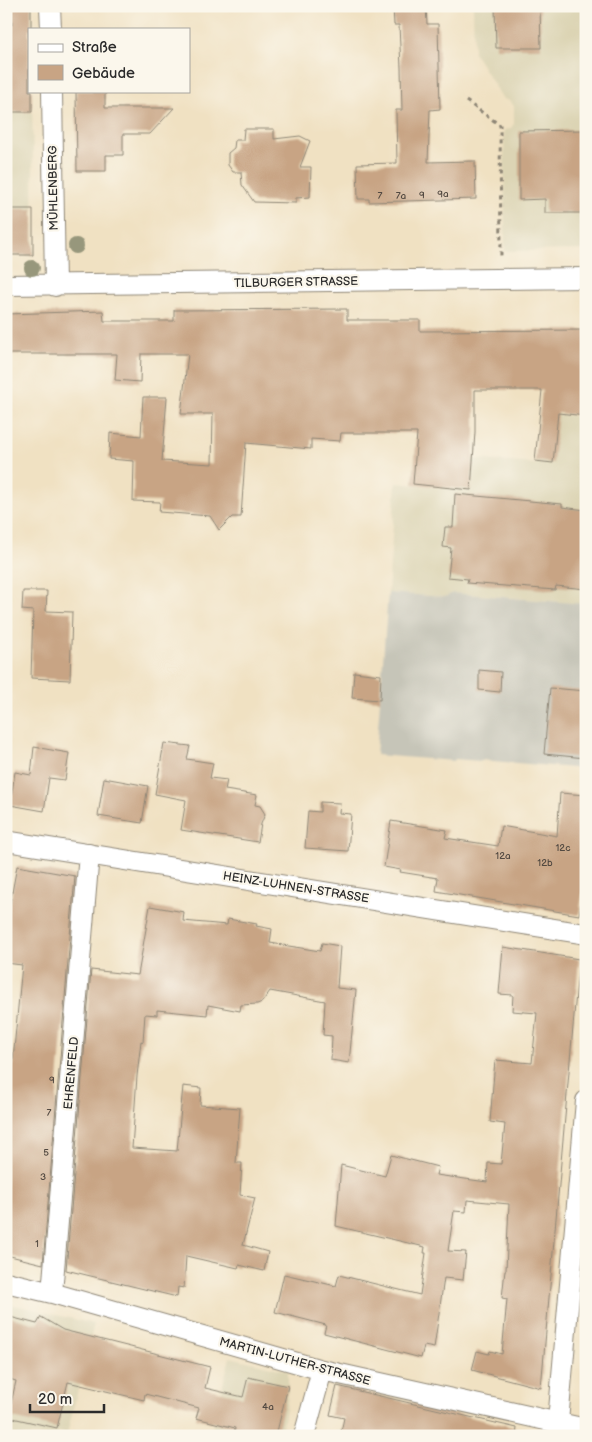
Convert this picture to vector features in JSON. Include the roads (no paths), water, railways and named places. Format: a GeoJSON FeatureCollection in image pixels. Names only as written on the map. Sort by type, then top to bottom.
{"type":"FeatureCollection","features":[{"type":"Feature","properties":{"kind":"street"},"geometry":{"type":"LineString","coordinates":[[50,6],[51,28]]}},
{"type":"Feature","properties":{"kind":"street","name":"MÜHLENBERG"},"geometry":{"type":"LineString","coordinates":[[52,92],[55,286]]}},
{"type":"Feature","properties":{"kind":"street","name":"TILBURGER STRASSE"},"geometry":{"type":"LineString","coordinates":[[6,285],[55,286],[586,278]]}},
{"type":"Feature","properties":{"kind":"street","name":"HEINZ-LUHNEN-STRASSE"},"geometry":{"type":"LineString","coordinates":[[6,841],[586,934]]}},
{"type":"Feature","properties":{"kind":"street","name":"EHRENFELD"},"geometry":{"type":"LineString","coordinates":[[52,1293],[90,854]]}},
{"type":"Feature","properties":{"kind":"street"},"geometry":{"type":"LineString","coordinates":[[558,1422],[586,1101]]}},
{"type":"Feature","properties":{"kind":"street","name":"MARTIN-LUTHER-STRASSE"},"geometry":{"type":"LineString","coordinates":[[6,1282],[52,1293],[322,1370],[586,1429]]}},
{"type":"Feature","properties":{"kind":"street"},"geometry":{"type":"LineString","coordinates":[[304,1436],[322,1370]]}}]}
